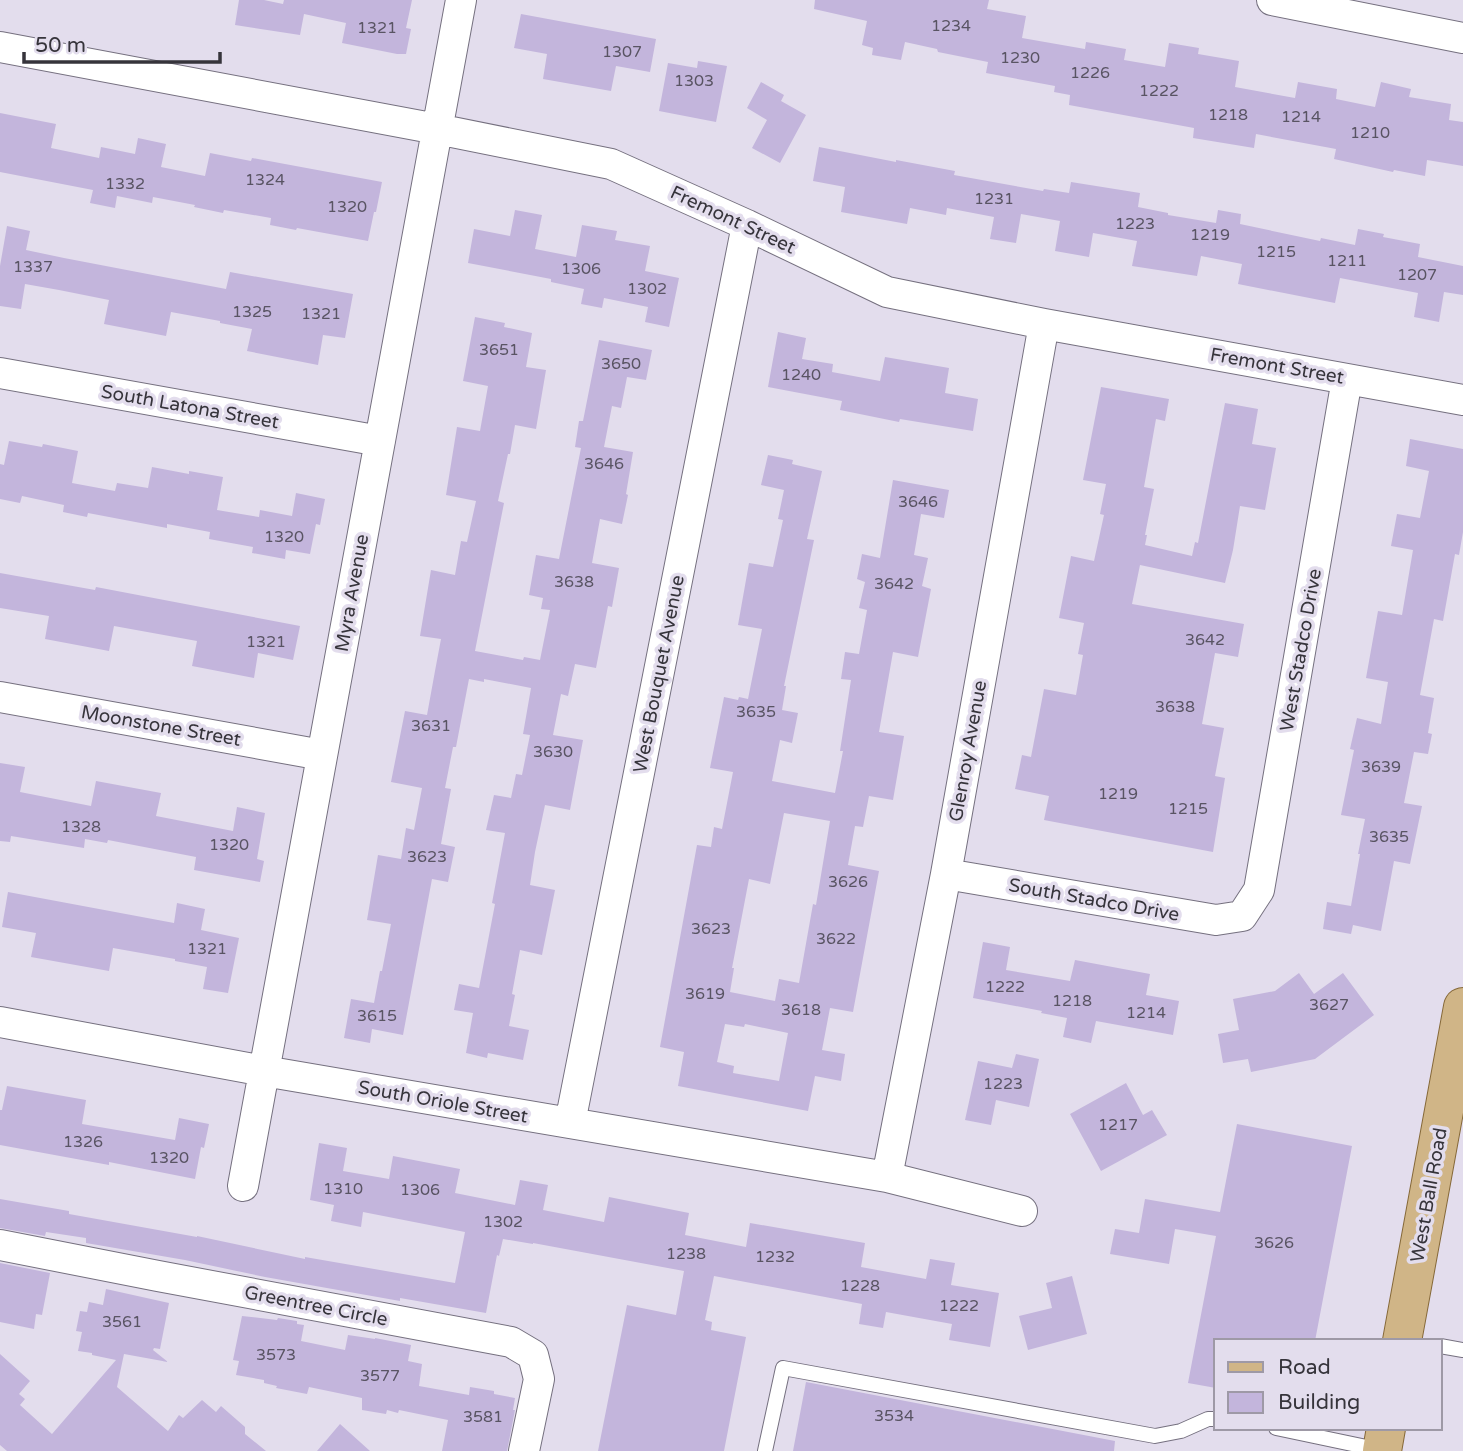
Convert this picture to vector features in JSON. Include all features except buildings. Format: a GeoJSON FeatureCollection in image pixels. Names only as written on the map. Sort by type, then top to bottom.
{"type":"FeatureCollection","features":[{"type":"Feature","properties":{"kind":"main road","name":"West Ball Road"},"geometry":{"type":"LineString","coordinates":[[1406,1339],[1463,1007]]}},
{"type":"Feature","properties":{"kind":"street","name":"Myra Avenue"},"geometry":{"type":"LineString","coordinates":[[243,1186],[461,0]]}},
{"type":"Feature","properties":{"kind":"street"},"geometry":{"type":"LineString","coordinates":[[1272,0],[1463,38]]}},
{"type":"Feature","properties":{"kind":"street","name":"Fremont Street"},"geometry":{"type":"LineString","coordinates":[[0,47],[611,164],[887,292],[1044,324],[1463,400]]}},
{"type":"Feature","properties":{"kind":"street","name":"West Bouquet Avenue"},"geometry":{"type":"LineString","coordinates":[[570,1123],[747,225]]}},
{"type":"Feature","properties":{"kind":"street","name":"Glenroy Avenue"},"geometry":{"type":"LineString","coordinates":[[887,1177],[946,874],[1044,324]]}},
{"type":"Feature","properties":{"kind":"street","name":"South Latona Street"},"geometry":{"type":"LineString","coordinates":[[0,373],[380,441]]}},
{"type":"Feature","properties":{"kind":"street","name":"West Stadco Drive"},"geometry":{"type":"LineString","coordinates":[[1242,916],[1259,890],[1347,379]]}},
{"type":"Feature","properties":{"kind":"street","name":"Moonstone Street"},"geometry":{"type":"LineString","coordinates":[[0,697],[322,755]]}},
{"type":"Feature","properties":{"kind":"street","name":"South Stadco Drive"},"geometry":{"type":"LineString","coordinates":[[946,874],[1216,920],[1242,916]]}},
{"type":"Feature","properties":{"kind":"street","name":"South Oriole Street"},"geometry":{"type":"LineString","coordinates":[[0,1022],[264,1071],[887,1177],[1021,1211]]}},
{"type":"Feature","properties":{"kind":"street","name":"Greentree Circle"},"geometry":{"type":"LineString","coordinates":[[0,1245],[511,1342],[533,1355],[539,1379],[524,1451]]}},
{"type":"Feature","properties":{"kind":"lane"},"geometry":{"type":"LineString","coordinates":[[1442,1346],[1463,1350]]}},
{"type":"Feature","properties":{"kind":"lane"},"geometry":{"type":"LineString","coordinates":[[765,1451],[783,1368],[1155,1436],[1181,1431],[1214,1419]]}},
{"type":"Feature","properties":{"kind":"lane"},"geometry":{"type":"LineString","coordinates":[[1290,1430],[1383,1443]]}}]}
